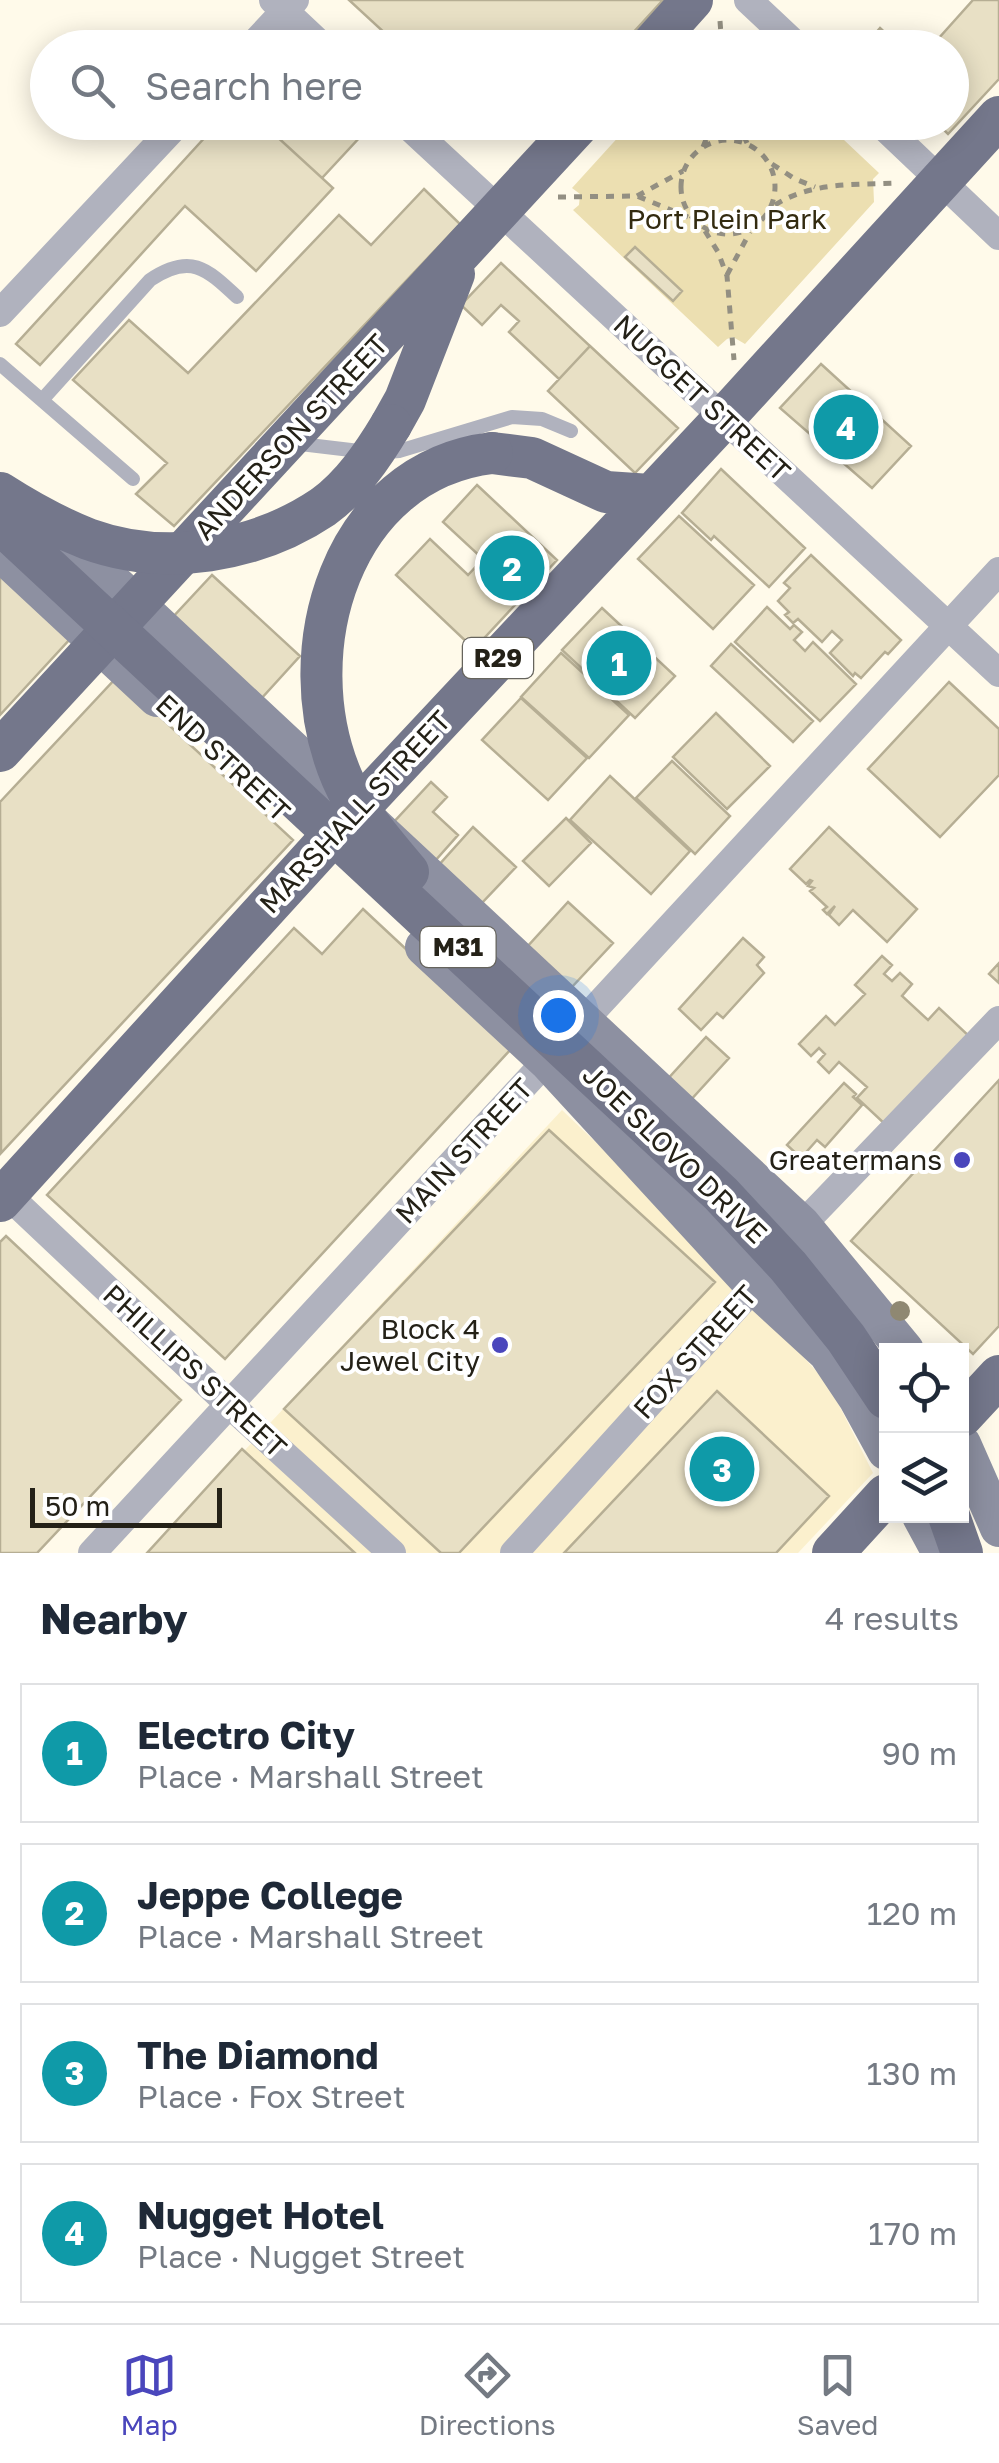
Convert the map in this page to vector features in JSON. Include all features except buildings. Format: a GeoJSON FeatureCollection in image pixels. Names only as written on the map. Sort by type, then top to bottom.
{"type":"FeatureCollection","features":[{"type":"Feature","properties":{"kind":"main road"},"geometry":{"type":"LineString","coordinates":[[675,30],[706,8]]}},
{"type":"Feature","properties":{"kind":"main road","name":"MARSHALL STREET"},"geometry":{"type":"LineString","coordinates":[[2,1195],[999,117]]}},
{"type":"Feature","properties":{"kind":"main road","name":"ANDERSON STREET"},"geometry":{"type":"LineString","coordinates":[[0,751],[565,140]]}},
{"type":"Feature","properties":{"kind":"main road"},"geometry":{"type":"LineString","coordinates":[[0,494],[90,540],[172,554],[225,549],[293,524],[324,506],[350,483],[373,454],[404,400],[461,254]]}},
{"type":"Feature","properties":{"kind":"main road"},"geometry":{"type":"LineString","coordinates":[[516,1002],[390,851],[360,812],[342,779],[326,719],[321,675],[332,593],[368,524],[391,498],[416,478],[466,456],[492,452],[532,458],[606,492],[650,495]]}},
{"type":"Feature","properties":{"kind":"main road","name":"JOE SLOVO DRIVE"},"geometry":{"type":"LineString","coordinates":[[0,523],[720,1194],[788,1266],[846,1338],[879,1388]]}},
{"type":"Feature","properties":{"kind":"main road"},"geometry":{"type":"LineString","coordinates":[[969,1408],[999,1376]]}},
{"type":"Feature","properties":{"kind":"main road"},"geometry":{"type":"LineString","coordinates":[[953,1523],[965,1553]]}},
{"type":"Feature","properties":{"kind":"street"},"geometry":{"type":"LineString","coordinates":[[748,0],[780,30]]}},
{"type":"Feature","properties":{"kind":"street"},"geometry":{"type":"LineString","coordinates":[[264,30],[284,4],[308,30]]}},
{"type":"Feature","properties":{"kind":"street"},"geometry":{"type":"LineString","coordinates":[[0,313],[163,140]]}},
{"type":"Feature","properties":{"kind":"street","name":"NUGGET STREET"},"geometry":{"type":"LineString","coordinates":[[427,140],[507,204],[731,411],[999,673]]}},
{"type":"Feature","properties":{"kind":"street"},"geometry":{"type":"LineString","coordinates":[[898,140],[999,236]]}},
{"type":"Feature","properties":{"kind":"street","name":"END STREET"},"geometry":{"type":"LineString","coordinates":[[0,477],[802,1225],[901,1343]]}},
{"type":"Feature","properties":{"kind":"street","name":"END STREET"},"geometry":{"type":"LineString","coordinates":[[0,552],[546,1061],[755,1287],[827,1353],[879,1438]]}},
{"type":"Feature","properties":{"kind":"street","name":"MAIN STREET"},"geometry":{"type":"LineString","coordinates":[[92,1553],[999,571]]}},
{"type":"Feature","properties":{"kind":"street","name":"FOX STREET"},"geometry":{"type":"LineString","coordinates":[[514,1553],[755,1287],[802,1225],[999,1020]]}},
{"type":"Feature","properties":{"kind":"street","name":"PHILLIPS STREET"},"geometry":{"type":"LineString","coordinates":[[2,1195],[392,1553]]}},
{"type":"Feature","properties":{"kind":"street"},"geometry":{"type":"LineString","coordinates":[[969,1460],[999,1528]]}},
{"type":"Feature","properties":{"kind":"street"},"geometry":{"type":"LineString","coordinates":[[925,1523],[941,1553]]}},
{"type":"Feature","properties":{"kind":"lane"},"geometry":{"type":"LineString","coordinates":[[42,400],[150,280],[166,269],[197,266],[210,272],[237,297]]}},
{"type":"Feature","properties":{"kind":"lane"},"geometry":{"type":"LineString","coordinates":[[0,364],[133,479]]}},
{"type":"Feature","properties":{"kind":"lane"},"geometry":{"type":"LineString","coordinates":[[286,442],[376,453],[399,451],[512,417],[542,419],[571,431]]}},
{"type":"Feature","properties":{"kind":"path"},"geometry":{"type":"LineString","coordinates":[[703,147],[706,140]]}},
{"type":"Feature","properties":{"kind":"path"},"geometry":{"type":"LineString","coordinates":[[637,196],[719,234],[751,229],[764,219],[776,192],[775,176],[760,151],[747,143],[717,141],[692,157],[683,171],[681,187],[683,204],[691,218]]}},
{"type":"Feature","properties":{"kind":"path"},"geometry":{"type":"LineString","coordinates":[[769,163],[816,187]]}},
{"type":"Feature","properties":{"kind":"path"},"geometry":{"type":"LineString","coordinates":[[507,204],[637,196],[683,171]]}},
{"type":"Feature","properties":{"kind":"path"},"geometry":{"type":"LineString","coordinates":[[772,206],[791,194],[816,187],[942,181]]}},
{"type":"Feature","properties":{"kind":"path"},"geometry":{"type":"LineString","coordinates":[[704,228],[727,276],[731,411]]}},
{"type":"Feature","properties":{"kind":"path"},"geometry":{"type":"LineString","coordinates":[[727,276],[751,229]]}},
{"type":"Feature","properties":{"kind":"shaded area"},"geometry":{"type":"Polygon","coordinates":[[[562,1110],[715,1256],[830,1387],[873,1473],[798,1553],[149,1553],[562,1110]]]}},
{"type":"Feature","properties":{"kind":"green space","name":"Port Plein Park"},"geometry":{"type":"Polygon","coordinates":[[[616,140],[844,140],[879,173],[873,179],[874,202],[745,344],[733,337],[718,347],[573,210],[579,205],[580,194],[572,188],[616,140]]]}},
{"type":"Feature","properties":{"kind":"place","name":"Nugget Hotel"},"geometry":{"type":"Point","coordinates":[846,427]}},
{"type":"Feature","properties":{"kind":"place","name":"Jeppe College"},"geometry":{"type":"Point","coordinates":[512,568]}},
{"type":"Feature","properties":{"kind":"place","name":"Electro City"},"geometry":{"type":"Point","coordinates":[619,663]}},
{"type":"Feature","properties":{"kind":"place","name":"Greatermans"},"geometry":{"type":"Point","coordinates":[962,1160]}},
{"type":"Feature","properties":{"kind":"place","name":"Block 4 Jewel City"},"geometry":{"type":"Point","coordinates":[500,1345]}},
{"type":"Feature","properties":{"kind":"place","name":"The Diamond"},"geometry":{"type":"Point","coordinates":[722,1469]}}]}
